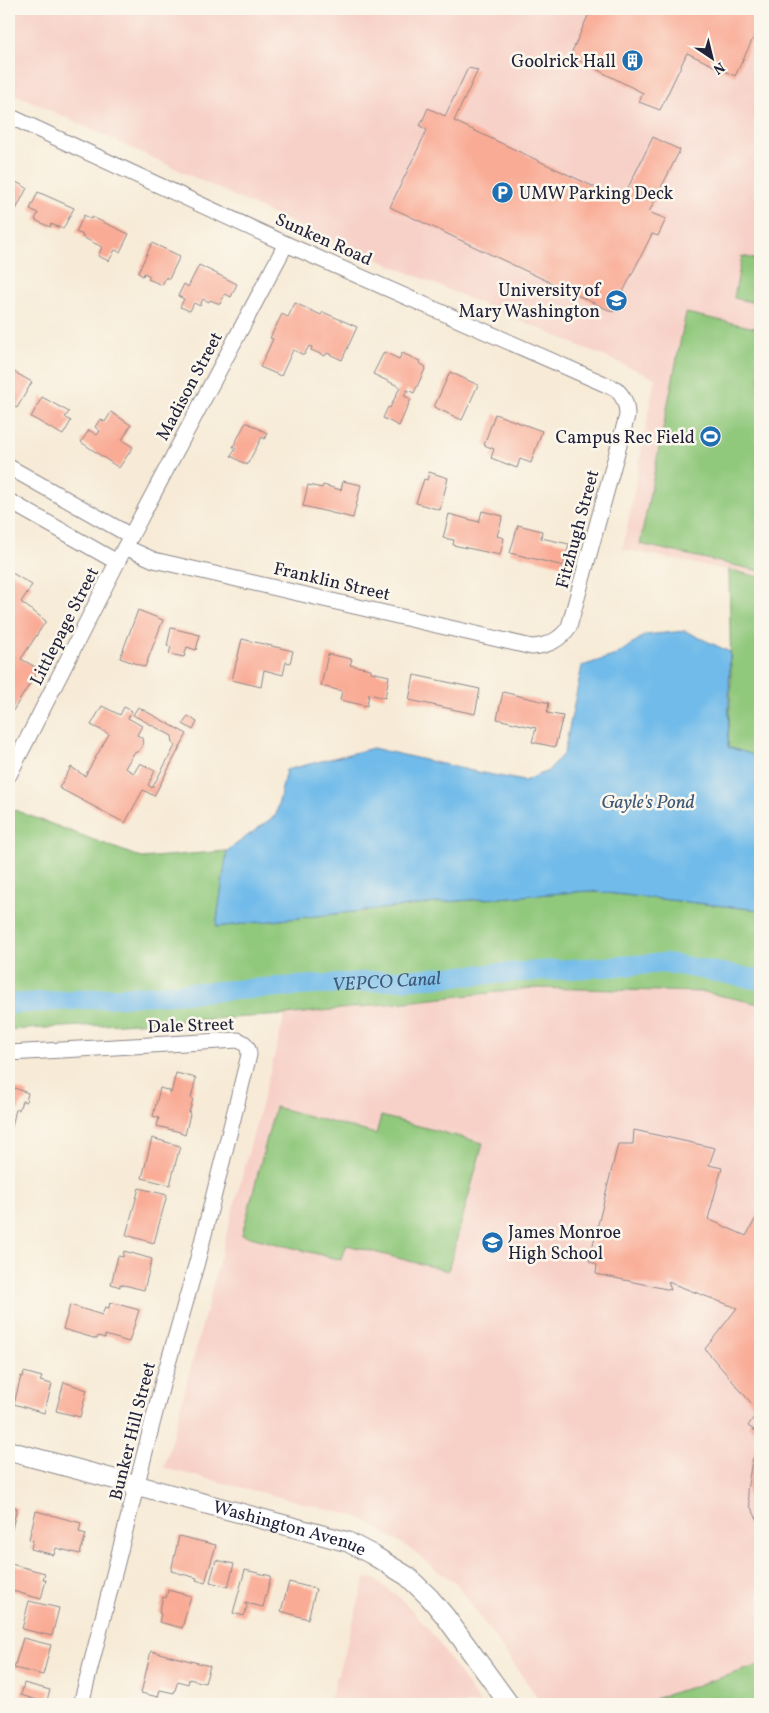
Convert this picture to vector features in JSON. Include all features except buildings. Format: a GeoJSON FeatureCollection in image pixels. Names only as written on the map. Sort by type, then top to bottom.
{"type":"FeatureCollection","features":[{"type":"Feature","properties":{"kind":"street","name":"Sunken Road"},"geometry":{"type":"LineString","coordinates":[[9,116],[286,244],[616,389],[624,397]]}},
{"type":"Feature","properties":{"kind":"street","name":"Madison Street"},"geometry":{"type":"LineString","coordinates":[[128,541],[286,244]]}},
{"type":"Feature","properties":{"kind":"street","name":"Fitzhugh Street"},"geometry":{"type":"LineString","coordinates":[[532,647],[552,643],[563,636],[569,627],[626,416],[627,407],[624,397]]}},
{"type":"Feature","properties":{"kind":"street","name":"Franklin Street"},"geometry":{"type":"LineString","coordinates":[[9,467],[128,541],[154,560],[532,647]]}},
{"type":"Feature","properties":{"kind":"street"},"geometry":{"type":"LineString","coordinates":[[9,501],[117,562]]}},
{"type":"Feature","properties":{"kind":"street","name":"Littlepage Street"},"geometry":{"type":"LineString","coordinates":[[9,775],[128,541]]}},
{"type":"Feature","properties":{"kind":"street","name":"Dale Street"},"geometry":{"type":"LineString","coordinates":[[9,1054],[238,1040],[245,1043],[249,1049],[249,1055],[221,1167]]}},
{"type":"Feature","properties":{"kind":"street","name":"Bunker Hill Street"},"geometry":{"type":"LineString","coordinates":[[81,1704],[163,1381],[197,1262],[221,1167]]}},
{"type":"Feature","properties":{"kind":"street","name":"Washington Avenue"},"geometry":{"type":"LineString","coordinates":[[9,1451],[348,1542],[407,1576],[429,1596],[446,1616],[509,1704]]}},
{"type":"Feature","properties":{"kind":"shaded area","name":"University of Mary Washington"},"geometry":{"type":"Polygon","coordinates":[[[9,9],[760,9],[760,577],[623,549],[655,378],[290,222],[9,91],[9,9]]]}},
{"type":"Feature","properties":{"kind":"shaded area","name":"James Monroe High School"},"geometry":{"type":"Polygon","coordinates":[[[535,988],[704,992],[760,1004],[760,1704],[542,1704],[456,1583],[435,1569],[414,1551],[359,1517],[164,1468],[285,1015],[535,988]]]}},
{"type":"Feature","properties":{"kind":"shaded area"},"geometry":{"type":"Polygon","coordinates":[[[366,1577],[376,1580],[400,1598],[417,1616],[434,1636],[480,1704],[329,1704],[366,1577]]]}},
{"type":"Feature","properties":{"kind":"green space"},"geometry":{"type":"Polygon","coordinates":[[[742,256],[760,260],[760,304],[734,298],[742,256]]]}},
{"type":"Feature","properties":{"kind":"green space","name":"Campus Rec Field"},"geometry":{"type":"Polygon","coordinates":[[[686,313],[760,329],[760,571],[640,544],[686,313]]]}},
{"type":"Feature","properties":{"kind":"green space"},"geometry":{"type":"Polygon","coordinates":[[[729,570],[760,577],[760,757],[728,747],[731,681],[729,570]]]}},
{"type":"Feature","properties":{"kind":"green space"},"geometry":{"type":"Polygon","coordinates":[[[9,808],[142,858],[227,851],[216,927],[445,902],[588,891],[760,910],[760,1004],[704,992],[535,988],[285,1015],[9,1030],[9,808]]]}},
{"type":"Feature","properties":{"kind":"green space"},"geometry":{"type":"Polygon","coordinates":[[[275,1107],[376,1134],[381,1116],[483,1143],[448,1271],[347,1245],[341,1260],[242,1235],[275,1107]]]}},
{"type":"Feature","properties":{"kind":"green space"},"geometry":{"type":"Polygon","coordinates":[[[760,1665],[760,1704],[655,1704],[654,1699],[760,1665]]]}},
{"type":"Feature","properties":{"kind":"water","name":"Gayle's Pond"},"geometry":{"type":"Polygon","coordinates":[[[685,631],[730,652],[728,747],[760,757],[760,910],[588,891],[445,902],[216,927],[227,851],[276,815],[286,770],[373,748],[524,781],[548,771],[564,753],[582,666],[616,655],[645,635],[685,631]]]}},
{"type":"Feature","properties":{"kind":"waterway","name":"VEPCO Canal"},"geometry":{"type":"LineString","coordinates":[[9,1004],[667,963],[760,980]]}},
{"type":"Feature","properties":{"kind":"place","name":"Goolrick Hall"},"geometry":{"type":"Point","coordinates":[632,61]}},
{"type":"Feature","properties":{"kind":"place","name":"UMW Parking Deck"},"geometry":{"type":"Point","coordinates":[503,193]}},
{"type":"Feature","properties":{"kind":"place","name":"University of Mary Washington"},"geometry":{"type":"Point","coordinates":[616,300]}},
{"type":"Feature","properties":{"kind":"place","name":"Campus Rec Field"},"geometry":{"type":"Point","coordinates":[711,437]}},
{"type":"Feature","properties":{"kind":"place","name":"James Monroe High School"},"geometry":{"type":"Point","coordinates":[492,1242]}}]}
